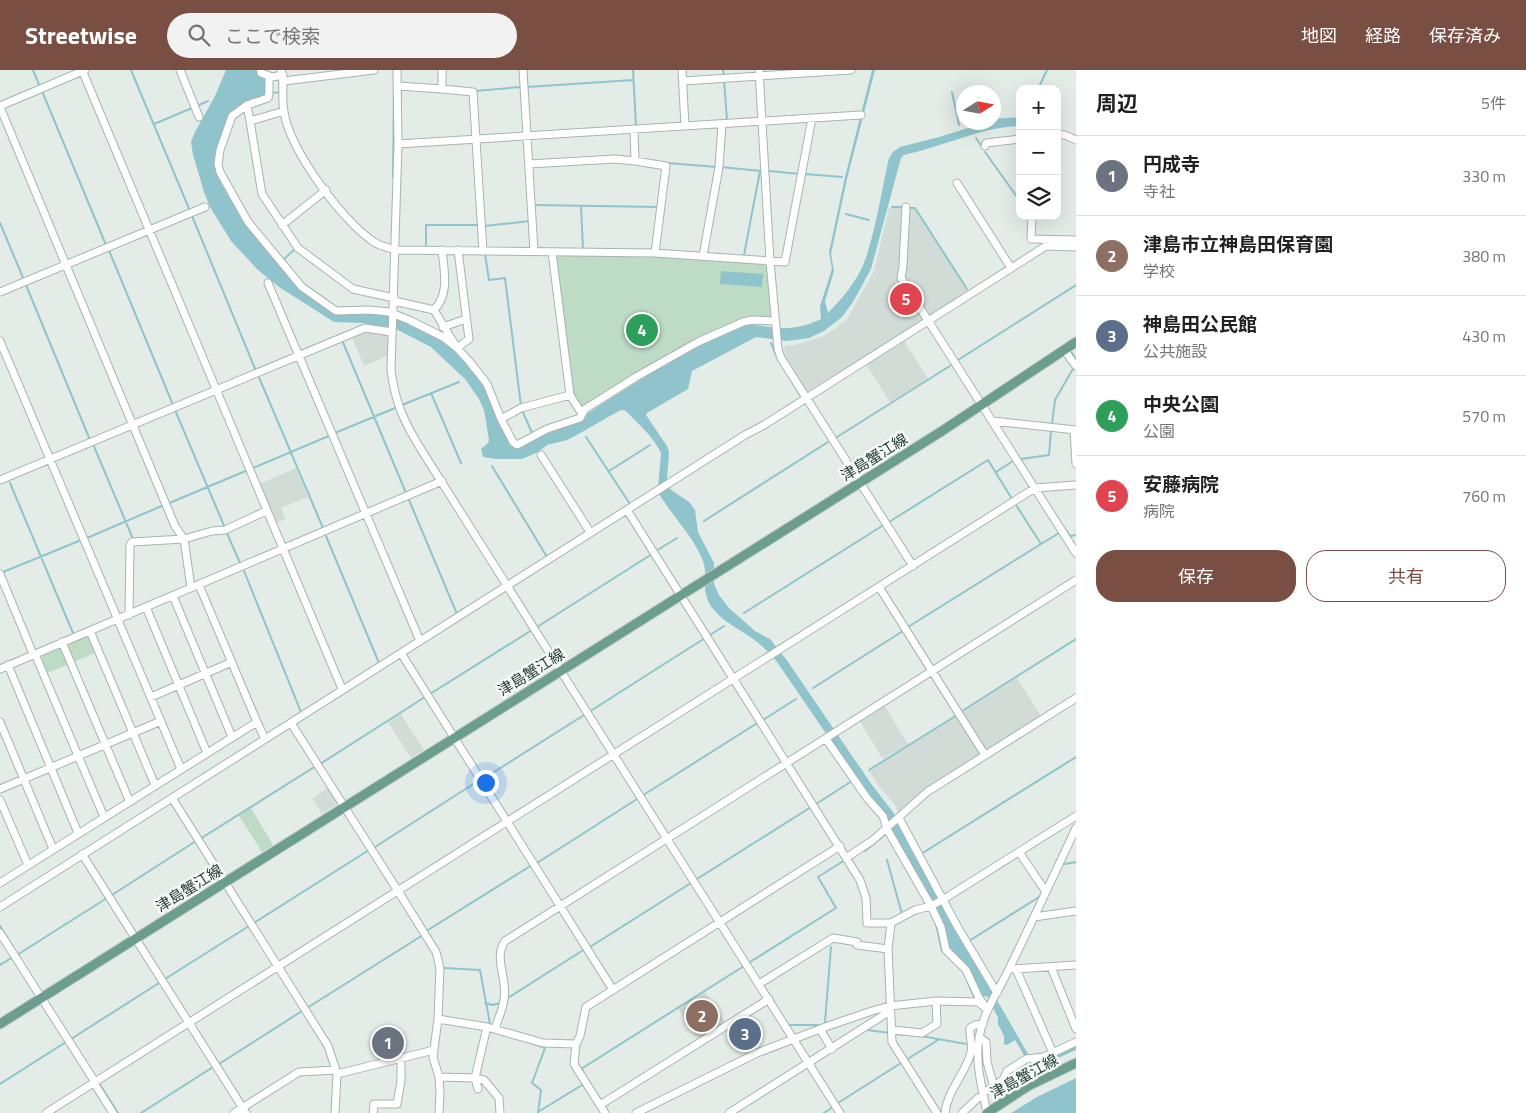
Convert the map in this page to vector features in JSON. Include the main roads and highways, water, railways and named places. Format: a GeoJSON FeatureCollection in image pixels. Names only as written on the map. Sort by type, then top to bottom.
{"type":"FeatureCollection","features":[{"type":"Feature","properties":{"kind":"main road","name":"津島蟹江線"},"geometry":{"type":"LineString","coordinates":[[0,1024],[716,573],[1076,342]]}},
{"type":"Feature","properties":{"kind":"main road","name":"津島蟹江線"},"geometry":{"type":"LineString","coordinates":[[987,1113],[1028,1086],[1076,1063]]}},
{"type":"Feature","properties":{"kind":"water"},"geometry":{"type":"Polygon","coordinates":[[[226,70],[256,70],[258,76],[266,80],[267,94],[264,98],[244,103],[229,116],[215,163],[215,170],[222,185],[250,231],[308,296],[335,314],[390,315],[438,337],[448,345],[480,381],[489,395],[511,446],[516,449],[550,430],[585,418],[588,413],[652,372],[737,328],[754,325],[790,328],[803,326],[821,319],[820,306],[832,269],[829,252],[845,177],[872,70],[875,70],[847,179],[831,254],[834,271],[825,301],[828,313],[848,290],[864,263],[875,225],[889,158],[893,152],[900,147],[962,130],[991,130],[904,155],[901,158],[871,269],[853,302],[842,317],[824,331],[809,338],[787,341],[756,337],[692,371],[688,389],[646,415],[669,452],[667,480],[670,489],[689,502],[695,510],[698,532],[714,563],[714,584],[719,595],[729,608],[755,631],[770,639],[893,812],[908,843],[1032,1061],[1055,1056],[1076,1045],[1076,1050],[1025,1073],[1021,1066],[1028,1062],[1015,1040],[1007,1045],[1004,1044],[1004,1036],[998,1024],[998,1018],[988,997],[980,995],[951,952],[885,816],[871,799],[774,658],[752,638],[731,625],[713,609],[706,596],[705,567],[699,552],[659,494],[661,453],[650,436],[626,411],[621,410],[567,440],[547,445],[538,452],[522,459],[483,457],[481,449],[489,440],[484,410],[479,399],[465,379],[431,347],[396,329],[362,323],[334,322],[279,287],[258,270],[231,241],[210,207],[205,195],[191,142],[226,70]]]}},
{"type":"Feature","properties":{"kind":"water"},"geometry":{"type":"Polygon","coordinates":[[[1016,117],[1016,126],[1001,128],[1001,118],[1016,117]]]}},
{"type":"Feature","properties":{"kind":"water"},"geometry":{"type":"Polygon","coordinates":[[[721,271],[763,274],[762,287],[720,284],[721,271]]]}},
{"type":"Feature","properties":{"kind":"water"},"geometry":{"type":"Polygon","coordinates":[[[1076,1078],[1076,1113],[1011,1113],[1037,1097],[1076,1078]]]}},
{"type":"Feature","properties":{"kind":"waterway"},"geometry":{"type":"LineString","coordinates":[[33,70],[40,87]]}},
{"type":"Feature","properties":{"kind":"waterway"},"geometry":{"type":"LineString","coordinates":[[131,70],[190,211]]}},
{"type":"Feature","properties":{"kind":"waterway"},"geometry":{"type":"LineString","coordinates":[[633,70],[636,126]]}},
{"type":"Feature","properties":{"kind":"waterway"},"geometry":{"type":"LineString","coordinates":[[723,70],[724,76]]}},
{"type":"Feature","properties":{"kind":"waterway"},"geometry":{"type":"LineString","coordinates":[[1040,85],[1047,70]]}},
{"type":"Feature","properties":{"kind":"waterway"},"geometry":{"type":"LineString","coordinates":[[393,177],[394,80]]}},
{"type":"Feature","properties":{"kind":"waterway"},"geometry":{"type":"LineString","coordinates":[[527,87],[633,80]]}},
{"type":"Feature","properties":{"kind":"waterway"},"geometry":{"type":"LineString","coordinates":[[724,80],[727,120]]}},
{"type":"Feature","properties":{"kind":"waterway"},"geometry":{"type":"LineString","coordinates":[[475,91],[520,87]]}},
{"type":"Feature","properties":{"kind":"waterway"},"geometry":{"type":"LineString","coordinates":[[42,91],[106,245]]}},
{"type":"Feature","properties":{"kind":"waterway"},"geometry":{"type":"LineString","coordinates":[[273,93],[281,92]]}},
{"type":"Feature","properties":{"kind":"waterway"},"geometry":{"type":"LineString","coordinates":[[952,92],[956,111]]}},
{"type":"Feature","properties":{"kind":"waterway"},"geometry":{"type":"LineString","coordinates":[[197,106],[208,101]]}},
{"type":"Feature","properties":{"kind":"waterway"},"geometry":{"type":"LineString","coordinates":[[154,124],[192,108]]}},
{"type":"Feature","properties":{"kind":"waterway"},"geometry":{"type":"LineString","coordinates":[[742,119],[754,118]]}},
{"type":"Feature","properties":{"kind":"waterway"},"geometry":{"type":"LineString","coordinates":[[976,138],[982,147]]}},
{"type":"Feature","properties":{"kind":"waterway"},"geometry":{"type":"LineString","coordinates":[[985,152],[1016,195]]}},
{"type":"Feature","properties":{"kind":"waterway"},"geometry":{"type":"LineString","coordinates":[[667,163],[717,167]]}},
{"type":"Feature","properties":{"kind":"waterway"},"geometry":{"type":"LineString","coordinates":[[721,167],[761,171]]}},
{"type":"Feature","properties":{"kind":"waterway"},"geometry":{"type":"LineString","coordinates":[[744,255],[760,171]]}},
{"type":"Feature","properties":{"kind":"waterway"},"geometry":{"type":"LineString","coordinates":[[769,171],[800,174]]}},
{"type":"Feature","properties":{"kind":"waterway"},"geometry":{"type":"LineString","coordinates":[[805,174],[842,177]]}},
{"type":"Feature","properties":{"kind":"waterway"},"geometry":{"type":"LineString","coordinates":[[533,205],[659,207]]}},
{"type":"Feature","properties":{"kind":"waterway"},"geometry":{"type":"LineString","coordinates":[[581,206],[583,249]]}},
{"type":"Feature","properties":{"kind":"waterway"},"geometry":{"type":"LineString","coordinates":[[892,207],[904,207]]}},
{"type":"Feature","properties":{"kind":"waterway"},"geometry":{"type":"LineString","coordinates":[[909,208],[915,208],[967,289]]}},
{"type":"Feature","properties":{"kind":"waterway"},"geometry":{"type":"LineString","coordinates":[[846,214],[869,220]]}},
{"type":"Feature","properties":{"kind":"waterway"},"geometry":{"type":"LineString","coordinates":[[192,216],[256,371]]}},
{"type":"Feature","properties":{"kind":"waterway"},"geometry":{"type":"LineString","coordinates":[[484,226],[530,221]]}},
{"type":"Feature","properties":{"kind":"waterway"},"geometry":{"type":"LineString","coordinates":[[0,223],[24,280]]}},
{"type":"Feature","properties":{"kind":"waterway"},"geometry":{"type":"LineString","coordinates":[[426,245],[426,225],[480,225]]}},
{"type":"Feature","properties":{"kind":"waterway"},"geometry":{"type":"LineString","coordinates":[[108,248],[173,405]]}},
{"type":"Feature","properties":{"kind":"waterway"},"geometry":{"type":"LineString","coordinates":[[283,260],[296,248]]}},
{"type":"Feature","properties":{"kind":"waterway"},"geometry":{"type":"LineString","coordinates":[[485,254],[489,280],[505,278],[521,406]]}},
{"type":"Feature","properties":{"kind":"waterway"},"geometry":{"type":"LineString","coordinates":[[26,285],[90,440]]}},
{"type":"Feature","properties":{"kind":"waterway"},"geometry":{"type":"LineString","coordinates":[[958,360],[1076,285]]}},
{"type":"Feature","properties":{"kind":"waterway"},"geometry":{"type":"LineString","coordinates":[[838,374],[925,319]]}},
{"type":"Feature","properties":{"kind":"waterway"},"geometry":{"type":"LineString","coordinates":[[342,340],[406,493]]}},
{"type":"Feature","properties":{"kind":"waterway"},"geometry":{"type":"LineString","coordinates":[[771,343],[777,357]]}},
{"type":"Feature","properties":{"kind":"waterway"},"geometry":{"type":"LineString","coordinates":[[1072,353],[1076,359]]}},
{"type":"Feature","properties":{"kind":"waterway"},"geometry":{"type":"LineString","coordinates":[[837,437],[953,364]]}},
{"type":"Feature","properties":{"kind":"waterway"},"geometry":{"type":"LineString","coordinates":[[1052,424],[1055,400],[1074,367]]}},
{"type":"Feature","properties":{"kind":"waterway"},"geometry":{"type":"LineString","coordinates":[[258,375],[323,528]]}},
{"type":"Feature","properties":{"kind":"waterway"},"geometry":{"type":"LineString","coordinates":[[402,405],[459,382]]}},
{"type":"Feature","properties":{"kind":"waterway"},"geometry":{"type":"LineString","coordinates":[[792,382],[800,395]]}},
{"type":"Feature","properties":{"kind":"waterway"},"geometry":{"type":"LineString","coordinates":[[431,393],[461,463]]}},
{"type":"Feature","properties":{"kind":"waterway"},"geometry":{"type":"LineString","coordinates":[[769,418],[803,396]]}},
{"type":"Feature","properties":{"kind":"waterway"},"geometry":{"type":"LineString","coordinates":[[335,433],[395,408]]}},
{"type":"Feature","properties":{"kind":"waterway"},"geometry":{"type":"LineString","coordinates":[[175,410],[225,528]]}},
{"type":"Feature","properties":{"kind":"waterway"},"geometry":{"type":"LineString","coordinates":[[522,410],[532,433]]}},
{"type":"Feature","properties":{"kind":"waterway"},"geometry":{"type":"LineString","coordinates":[[1021,459],[1049,455],[1051,431]]}},
{"type":"Feature","properties":{"kind":"waterway"},"geometry":{"type":"LineString","coordinates":[[253,468],[331,435]]}},
{"type":"Feature","properties":{"kind":"waterway"},"geometry":{"type":"LineString","coordinates":[[586,437],[630,504]]}},
{"type":"Feature","properties":{"kind":"waterway"},"geometry":{"type":"LineString","coordinates":[[704,521],[828,442]]}},
{"type":"Feature","properties":{"kind":"waterway"},"geometry":{"type":"LineString","coordinates":[[93,444],[133,539]]}},
{"type":"Feature","properties":{"kind":"waterway"},"geometry":{"type":"LineString","coordinates":[[609,471],[650,445]]}},
{"type":"Feature","properties":{"kind":"waterway"},"geometry":{"type":"LineString","coordinates":[[889,522],[988,460],[1012,499]]}},
{"type":"Feature","properties":{"kind":"waterway"},"geometry":{"type":"LineString","coordinates":[[996,472],[1013,461]]}},
{"type":"Feature","properties":{"kind":"waterway"},"geometry":{"type":"LineString","coordinates":[[492,466],[547,557]]}},
{"type":"Feature","properties":{"kind":"waterway"},"geometry":{"type":"LineString","coordinates":[[167,504],[248,470]]}},
{"type":"Feature","properties":{"kind":"waterway"},"geometry":{"type":"LineString","coordinates":[[10,483],[73,633]]}},
{"type":"Feature","properties":{"kind":"waterway"},"geometry":{"type":"LineString","coordinates":[[409,500],[457,614]]}},
{"type":"Feature","properties":{"kind":"waterway"},"geometry":{"type":"LineString","coordinates":[[87,538],[164,505]]}},
{"type":"Feature","properties":{"kind":"waterway"},"geometry":{"type":"LineString","coordinates":[[1016,505],[1041,544],[1059,533]]}},
{"type":"Feature","properties":{"kind":"waterway"},"geometry":{"type":"LineString","coordinates":[[744,613],[882,526]]}},
{"type":"Feature","properties":{"kind":"waterway"},"geometry":{"type":"LineString","coordinates":[[1065,529],[1070,536],[1076,535]]}},
{"type":"Feature","properties":{"kind":"waterway"},"geometry":{"type":"LineString","coordinates":[[226,531],[240,563]]}},
{"type":"Feature","properties":{"kind":"waterway"},"geometry":{"type":"LineString","coordinates":[[326,536],[379,663]]}},
{"type":"Feature","properties":{"kind":"waterway"},"geometry":{"type":"LineString","coordinates":[[656,551],[677,538]]}},
{"type":"Feature","properties":{"kind":"waterway"},"geometry":{"type":"LineString","coordinates":[[3,572],[79,541]]}},
{"type":"Feature","properties":{"kind":"waterway"},"geometry":{"type":"LineString","coordinates":[[908,627],[1041,544]]}},
{"type":"Feature","properties":{"kind":"waterway"},"geometry":{"type":"LineString","coordinates":[[537,627],[652,554]]}},
{"type":"Feature","properties":{"kind":"waterway"},"geometry":{"type":"LineString","coordinates":[[244,571],[301,712]]}},
{"type":"Feature","properties":{"kind":"waterway"},"geometry":{"type":"LineString","coordinates":[[450,618],[463,609]]}},
{"type":"Feature","properties":{"kind":"waterway"},"geometry":{"type":"LineString","coordinates":[[710,635],[724,626]]}},
{"type":"Feature","properties":{"kind":"waterway"},"geometry":{"type":"LineString","coordinates":[[430,694],[532,630]]}},
{"type":"Feature","properties":{"kind":"waterway"},"geometry":{"type":"LineString","coordinates":[[813,688],[903,631]]}},
{"type":"Feature","properties":{"kind":"waterway"},"geometry":{"type":"LineString","coordinates":[[592,710],[705,638]]}},
{"type":"Feature","properties":{"kind":"waterway"},"geometry":{"type":"LineString","coordinates":[[962,711],[1076,639]]}},
{"type":"Feature","properties":{"kind":"waterway"},"geometry":{"type":"LineString","coordinates":[[320,764],[425,697]]}},
{"type":"Feature","properties":{"kind":"waterway"},"geometry":{"type":"LineString","coordinates":[[292,718],[324,698]]}},
{"type":"Feature","properties":{"kind":"waterway"},"geometry":{"type":"LineString","coordinates":[[763,720],[796,699]]}},
{"type":"Feature","properties":{"kind":"waterway"},"geometry":{"type":"LineString","coordinates":[[483,779],[584,715]]}},
{"type":"Feature","properties":{"kind":"waterway"},"geometry":{"type":"LineString","coordinates":[[869,770],[957,715]]}},
{"type":"Feature","properties":{"kind":"waterway"},"geometry":{"type":"LineString","coordinates":[[645,794],[759,722]]}},
{"type":"Feature","properties":{"kind":"waterway"},"geometry":{"type":"LineString","coordinates":[[921,854],[1076,757]]}},
{"type":"Feature","properties":{"kind":"waterway"},"geometry":{"type":"LineString","coordinates":[[200,839],[316,766]]}},
{"type":"Feature","properties":{"kind":"waterway"},"geometry":{"type":"LineString","coordinates":[[375,847],[478,781]]}},
{"type":"Feature","properties":{"kind":"waterway"},"geometry":{"type":"LineString","coordinates":[[816,804],[852,781]]}},
{"type":"Feature","properties":{"kind":"waterway"},"geometry":{"type":"LineString","coordinates":[[537,863],[637,799]]}},
{"type":"Feature","properties":{"kind":"waterway"},"geometry":{"type":"LineString","coordinates":[[697,879],[811,807]]}},
{"type":"Feature","properties":{"kind":"waterway"},"geometry":{"type":"LineString","coordinates":[[865,851],[887,833]]}},
{"type":"Feature","properties":{"kind":"waterway"},"geometry":{"type":"LineString","coordinates":[[112,895],[196,841]]}},
{"type":"Feature","properties":{"kind":"waterway"},"geometry":{"type":"LineString","coordinates":[[254,923],[369,850]]}},
{"type":"Feature","properties":{"kind":"waterway"},"geometry":{"type":"LineString","coordinates":[[851,859],[859,853]]}},
{"type":"Feature","properties":{"kind":"waterway"},"geometry":{"type":"LineString","coordinates":[[750,962],[836,908],[818,877],[845,860]]}},
{"type":"Feature","properties":{"kind":"waterway"},"geometry":{"type":"LineString","coordinates":[[887,860],[902,914]]}},
{"type":"Feature","properties":{"kind":"waterway"},"geometry":{"type":"LineString","coordinates":[[1065,864],[1076,862]]}},
{"type":"Feature","properties":{"kind":"waterway"},"geometry":{"type":"LineString","coordinates":[[428,930],[532,865]]}},
{"type":"Feature","properties":{"kind":"waterway"},"geometry":{"type":"LineString","coordinates":[[590,947],[691,883]]}},
{"type":"Feature","properties":{"kind":"waterway"},"geometry":{"type":"LineString","coordinates":[[969,941],[1039,897]]}},
{"type":"Feature","properties":{"kind":"waterway"},"geometry":{"type":"LineString","coordinates":[[17,955],[107,898]]}},
{"type":"Feature","properties":{"kind":"waterway"},"geometry":{"type":"LineString","coordinates":[[936,924],[942,951]]}},
{"type":"Feature","properties":{"kind":"waterway"},"geometry":{"type":"LineString","coordinates":[[0,926],[13,947]]}},
{"type":"Feature","properties":{"kind":"waterway"},"geometry":{"type":"LineString","coordinates":[[165,979],[249,926]]}},
{"type":"Feature","properties":{"kind":"waterway"},"geometry":{"type":"LineString","coordinates":[[307,1008],[423,935]]}},
{"type":"Feature","properties":{"kind":"waterway"},"geometry":{"type":"LineString","coordinates":[[825,1022],[831,947]]}},
{"type":"Feature","properties":{"kind":"waterway"},"geometry":{"type":"LineString","coordinates":[[508,998],[585,949]]}},
{"type":"Feature","properties":{"kind":"waterway"},"geometry":{"type":"LineString","coordinates":[[0,965],[13,957]]}},
{"type":"Feature","properties":{"kind":"waterway"},"geometry":{"type":"LineString","coordinates":[[583,1071],[581,1069],[744,966]]}},
{"type":"Feature","properties":{"kind":"waterway"},"geometry":{"type":"LineString","coordinates":[[444,968],[480,970],[490,1024]]}},
{"type":"Feature","properties":{"kind":"waterway"},"geometry":{"type":"LineString","coordinates":[[966,978],[974,997]]}},
{"type":"Feature","properties":{"kind":"waterway"},"geometry":{"type":"LineString","coordinates":[[71,1039],[159,983]]}},
{"type":"Feature","properties":{"kind":"waterway"},"geometry":{"type":"LineString","coordinates":[[485,1003],[493,1005],[500,1003]]}},
{"type":"Feature","properties":{"kind":"waterway"},"geometry":{"type":"LineString","coordinates":[[219,1064],[302,1011]]}},
{"type":"Feature","properties":{"kind":"waterway"},"geometry":{"type":"LineString","coordinates":[[790,1025],[818,1025]]}},
{"type":"Feature","properties":{"kind":"waterway"},"geometry":{"type":"LineString","coordinates":[[867,1030],[890,1033]]}},
{"type":"Feature","properties":{"kind":"waterway"},"geometry":{"type":"LineString","coordinates":[[894,1034],[907,1035]]}},
{"type":"Feature","properties":{"kind":"waterway"},"geometry":{"type":"LineString","coordinates":[[921,1036],[966,1044]]}},
{"type":"Feature","properties":{"kind":"waterway"},"geometry":{"type":"LineString","coordinates":[[906,1060],[938,1040]]}},
{"type":"Feature","properties":{"kind":"waterway"},"geometry":{"type":"LineString","coordinates":[[0,1084],[66,1042]]}},
{"type":"Feature","properties":{"kind":"waterway"},"geometry":{"type":"LineString","coordinates":[[529,1042],[545,1048],[532,1083],[541,1090],[538,1113]]}},
{"type":"Feature","properties":{"kind":"waterway"},"geometry":{"type":"LineString","coordinates":[[838,1103],[901,1063]]}},
{"type":"Feature","properties":{"kind":"waterway"},"geometry":{"type":"LineString","coordinates":[[141,1113],[213,1067]]}},
{"type":"Feature","properties":{"kind":"waterway"},"geometry":{"type":"LineString","coordinates":[[99,1083],[118,1113]]}},
{"type":"Feature","properties":{"kind":"waterway"},"geometry":{"type":"LineString","coordinates":[[538,1112],[582,1085]]}},
{"type":"Feature","properties":{"kind":"waterway"},"geometry":{"type":"LineString","coordinates":[[824,1113],[833,1107]]}},
{"type":"Feature","properties":{"kind":"place","name":"安藤病院"},"geometry":{"type":"Point","coordinates":[906,299]}},
{"type":"Feature","properties":{"kind":"place","name":"中央公園"},"geometry":{"type":"Point","coordinates":[642,330]}},
{"type":"Feature","properties":{"kind":"place","name":"津島市立神島田保育園"},"geometry":{"type":"Point","coordinates":[702,1016]}},
{"type":"Feature","properties":{"kind":"place","name":"神島田公民館"},"geometry":{"type":"Point","coordinates":[745,1034]}},
{"type":"Feature","properties":{"kind":"place","name":"円成寺"},"geometry":{"type":"Point","coordinates":[388,1043]}}]}
